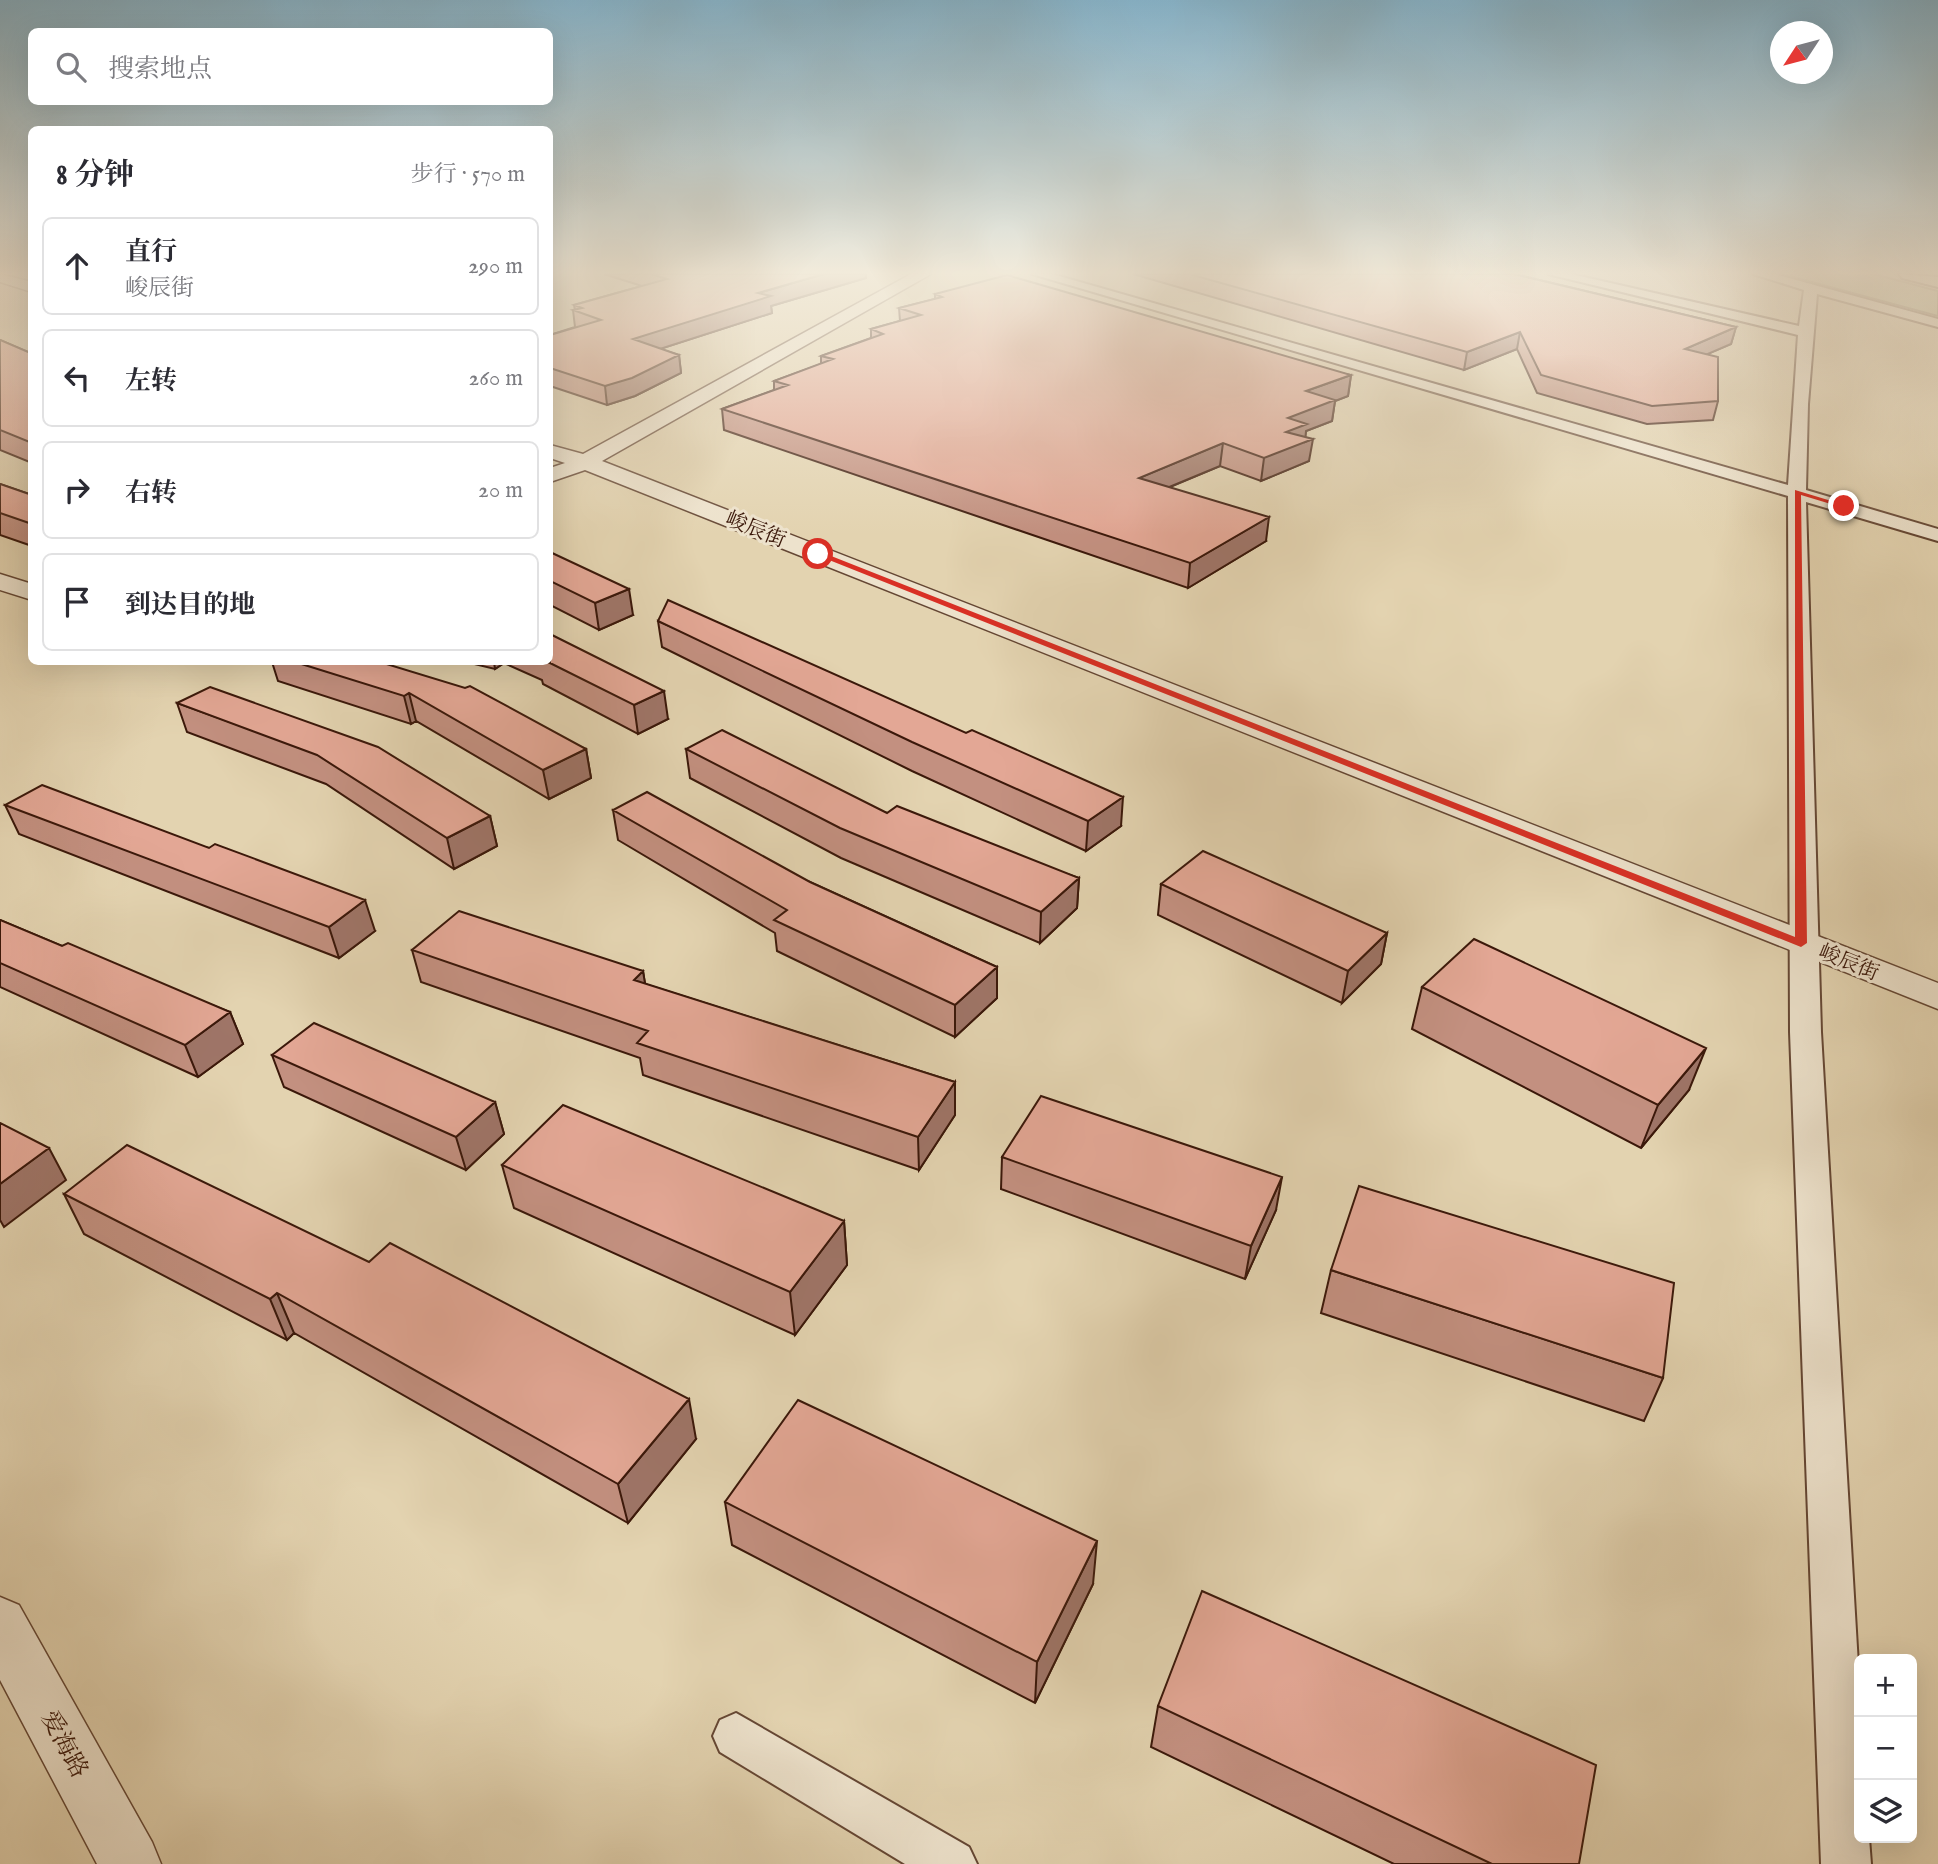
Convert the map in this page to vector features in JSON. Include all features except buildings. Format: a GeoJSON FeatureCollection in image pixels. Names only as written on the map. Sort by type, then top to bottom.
{"type":"FeatureCollection","features":[{"type":"Feature","properties":{"kind":"street"},"geometry":{"type":"LineString","coordinates":[[553,475],[585,462],[767,361]]}},
{"type":"Feature","properties":{"kind":"street"},"geometry":{"type":"LineString","coordinates":[[1341,361],[1938,535]]}},
{"type":"Feature","properties":{"kind":"street"},"geometry":{"type":"LineString","coordinates":[[1804,361],[1797,492],[1801,943],[1846,1864]]}},
{"type":"Feature","properties":{"kind":"street","name":"峻辰街"},"geometry":{"type":"LineString","coordinates":[[553,452],[585,462],[1938,997]]}},
{"type":"Feature","properties":{"kind":"street"},"geometry":{"type":"LineString","coordinates":[[0,581],[28,592]]}},
{"type":"Feature","properties":{"kind":"street","name":"爱海路"},"geometry":{"type":"LineString","coordinates":[[0,1624],[130,1864]]}},
{"type":"Feature","properties":{"kind":"street"},"geometry":{"type":"LineString","coordinates":[[736,1736],[952,1864]]}},
{"type":"Feature","properties":{"kind":"route"},"geometry":{"type":"LineString","coordinates":[[818,554],[1801,943],[1797,492],[1844,506]]}}]}
